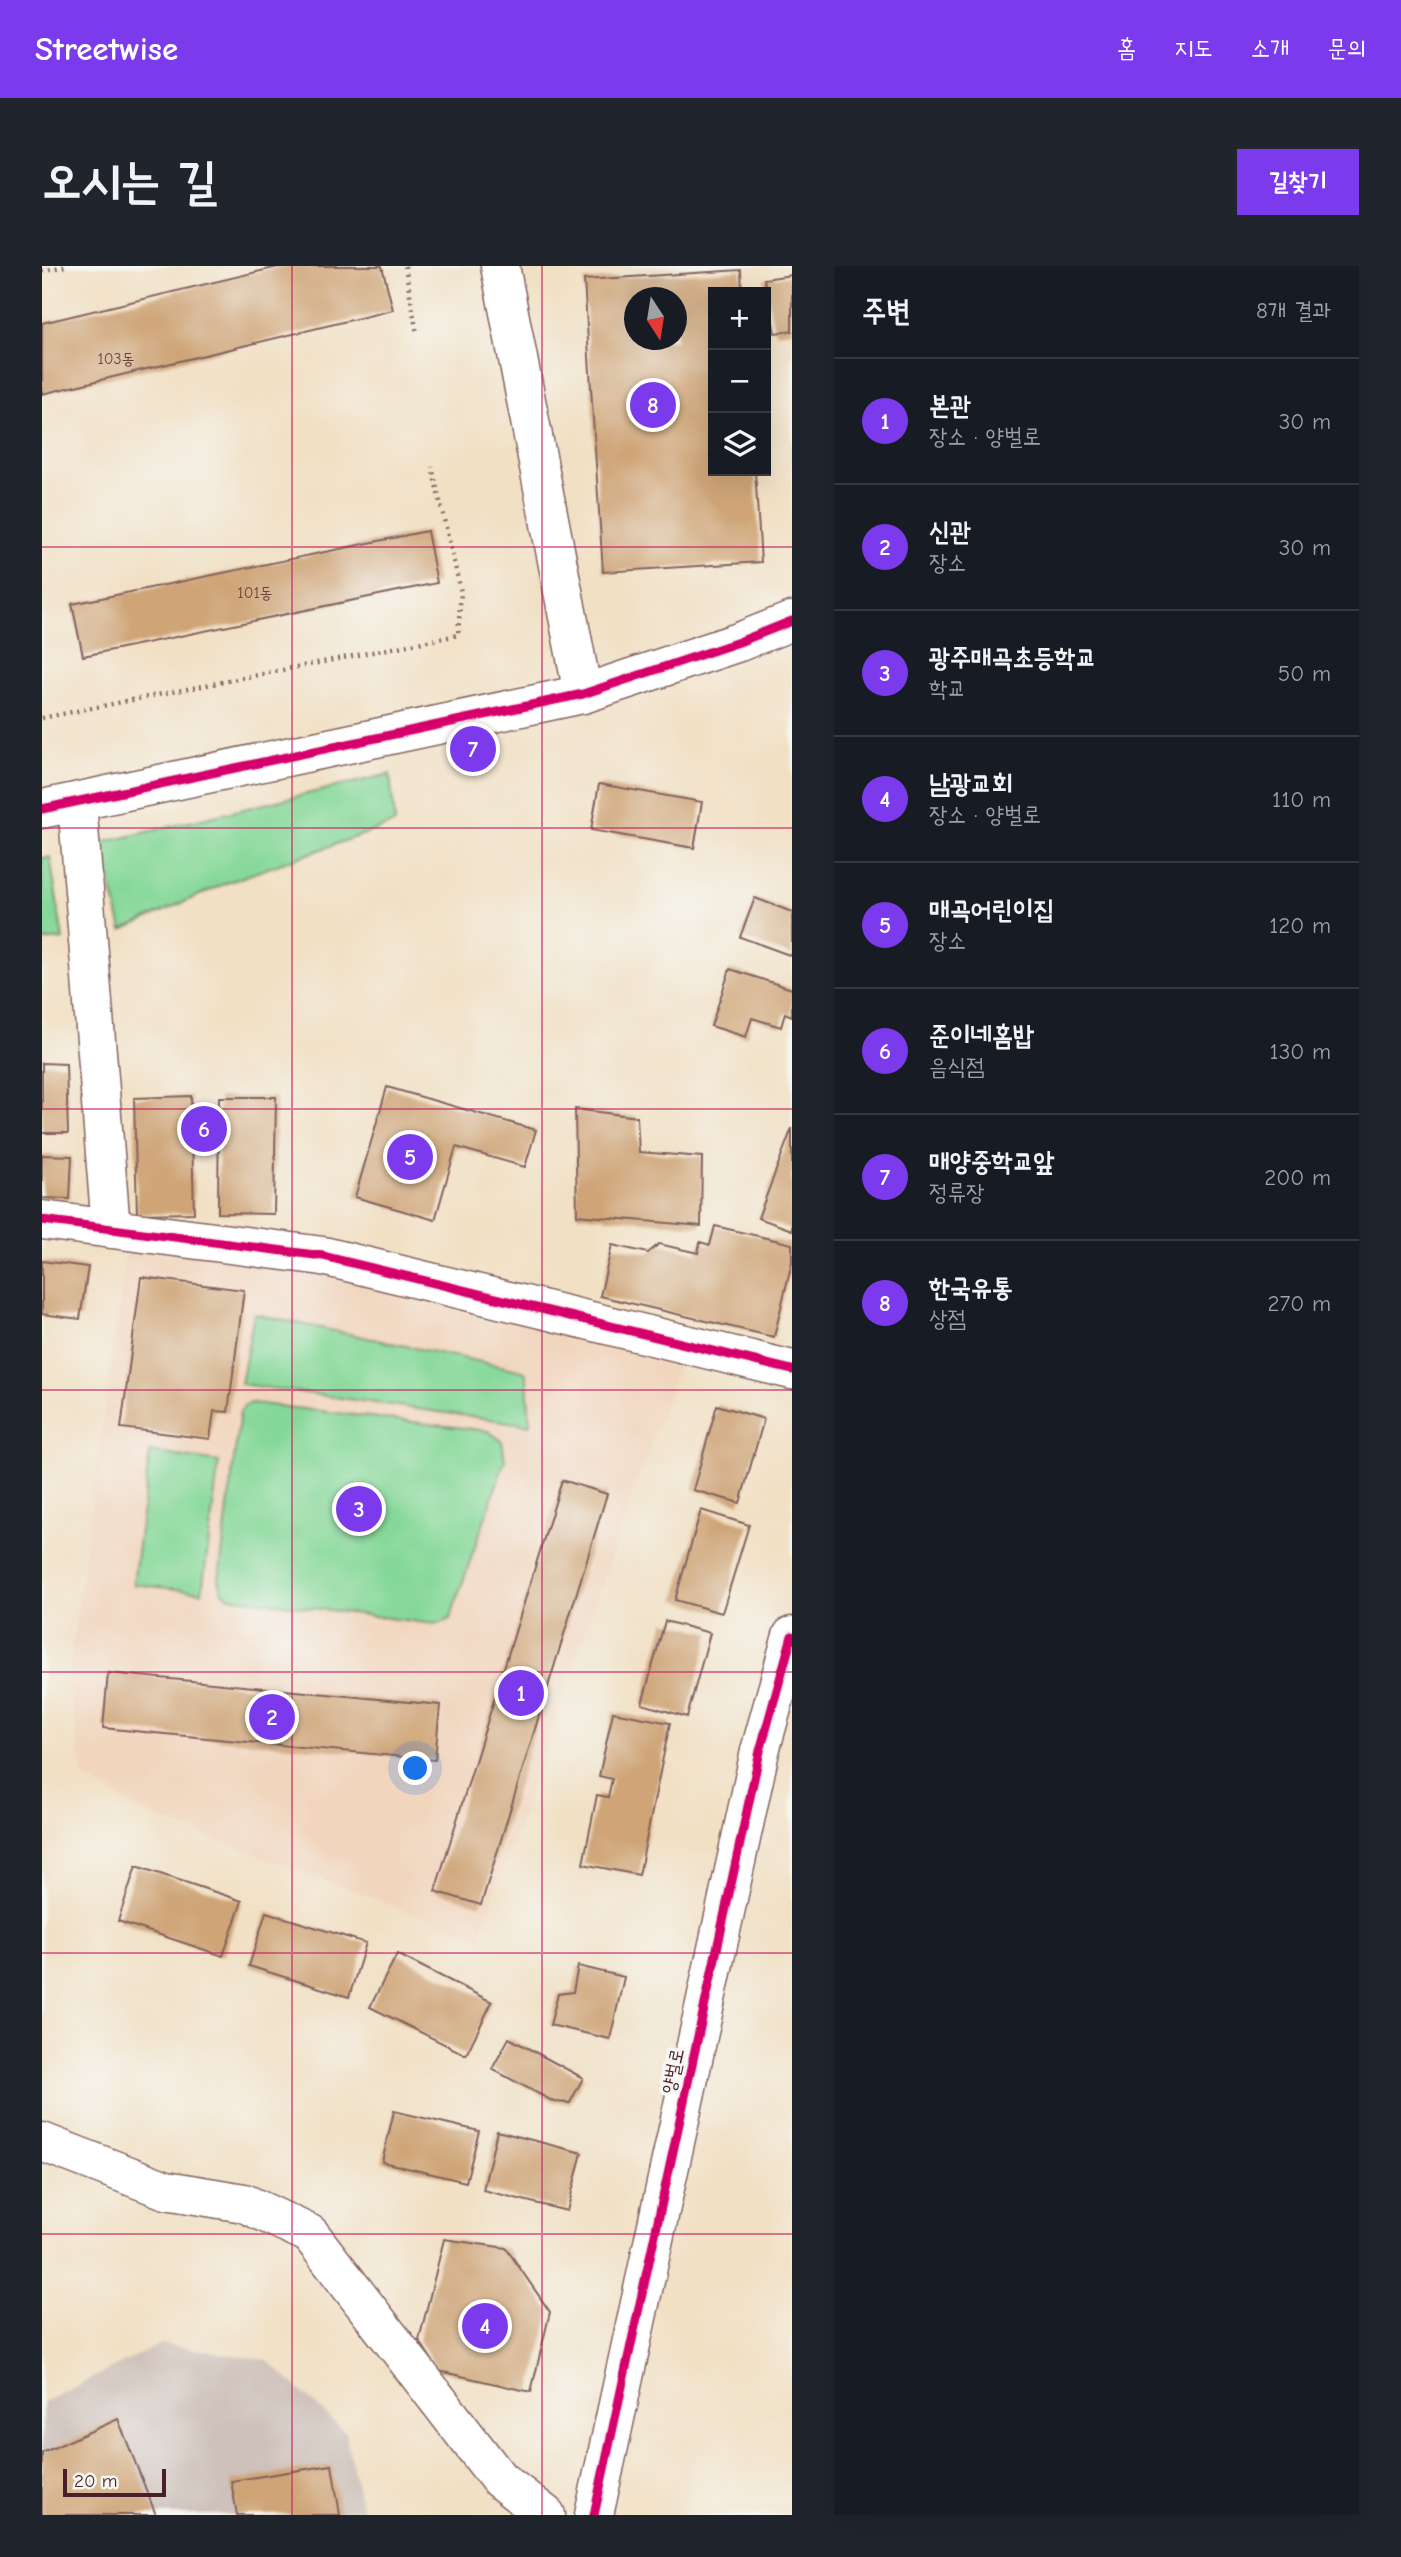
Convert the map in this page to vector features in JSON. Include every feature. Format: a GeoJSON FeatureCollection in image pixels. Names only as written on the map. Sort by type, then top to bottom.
{"type":"FeatureCollection","features":[{"type":"Feature","properties":{"kind":"street"},"geometry":{"type":"LineString","coordinates":[[499,266],[583,694]]}},
{"type":"Feature","properties":{"kind":"street"},"geometry":{"type":"LineString","coordinates":[[111,1229],[60,806],[583,694],[792,621]]}},
{"type":"Feature","properties":{"kind":"street"},"geometry":{"type":"LineString","coordinates":[[42,1220],[323,1256],[792,1370]]}},
{"type":"Feature","properties":{"kind":"street","name":"양벌로"},"geometry":{"type":"LineString","coordinates":[[594,2515],[760,1751],[792,1636]]}},
{"type":"Feature","properties":{"kind":"street"},"geometry":{"type":"LineString","coordinates":[[42,2142],[166,2190],[244,2203],[310,2234],[499,2479],[546,2515]]}},
{"type":"Feature","properties":{"kind":"path"},"geometry":{"type":"LineString","coordinates":[[42,271],[65,266]]}},
{"type":"Feature","properties":{"kind":"path"},"geometry":{"type":"LineString","coordinates":[[405,266],[417,334]]}},
{"type":"Feature","properties":{"kind":"path"},"geometry":{"type":"LineString","coordinates":[[42,718],[458,635],[461,592],[432,467]]}},
{"type":"Feature","properties":{"kind":"shaded area"},"geometry":{"type":"Polygon","coordinates":[[[126,1252],[323,1256],[686,1344],[479,1938],[140,1811],[82,1776],[68,1675],[126,1252]]]}},
{"type":"Feature","properties":{"kind":"shaded area"},"geometry":{"type":"Polygon","coordinates":[[[161,2344],[267,2360],[345,2432],[363,2515],[42,2515],[42,2403],[161,2344]]]}},
{"type":"Feature","properties":{"kind":"green space"},"geometry":{"type":"Polygon","coordinates":[[[390,774],[395,823],[226,883],[122,930],[101,843],[390,774]]]}},
{"type":"Feature","properties":{"kind":"green space"},"geometry":{"type":"Polygon","coordinates":[[[50,857],[63,939],[42,941],[42,858],[50,857]]]}},
{"type":"Feature","properties":{"kind":"green space"},"geometry":{"type":"Polygon","coordinates":[[[254,1314],[525,1372],[530,1425],[241,1384],[254,1314]]]}},
{"type":"Feature","properties":{"kind":"green space"},"geometry":{"type":"Polygon","coordinates":[[[252,1403],[488,1431],[502,1441],[505,1460],[450,1619],[439,1624],[426,1623],[229,1597],[222,1590],[219,1580],[240,1412],[245,1405],[252,1403]]]}},
{"type":"Feature","properties":{"kind":"green space"},"geometry":{"type":"Polygon","coordinates":[[[150,1452],[219,1462],[202,1592],[133,1584],[150,1452]]]}},
{"type":"Feature","properties":{"kind":"building"},"geometry":{"type":"Polygon","coordinates":[[[282,266],[382,266],[393,310],[42,394],[42,323],[282,266]]]}},
{"type":"Feature","properties":{"kind":"building"},"geometry":{"type":"Polygon","coordinates":[[[741,270],[742,287],[708,287],[708,476],[755,476],[761,562],[603,572],[584,280],[741,270]]]}},
{"type":"Feature","properties":{"kind":"building"},"geometry":{"type":"Polygon","coordinates":[[[792,275],[792,331],[775,333],[771,313],[771,287],[766,287],[764,279],[792,275]]]}},
{"type":"Feature","properties":{"kind":"building"},"geometry":{"type":"Polygon","coordinates":[[[427,531],[437,583],[83,656],[72,604],[427,531]]]}},
{"type":"Feature","properties":{"kind":"building"},"geometry":{"type":"Polygon","coordinates":[[[599,784],[702,802],[694,848],[591,830],[599,784]]]}},
{"type":"Feature","properties":{"kind":"building"},"geometry":{"type":"Polygon","coordinates":[[[755,898],[792,912],[792,956],[740,937],[755,898]]]}},
{"type":"Feature","properties":{"kind":"building"},"geometry":{"type":"Polygon","coordinates":[[[730,969],[792,989],[792,1016],[785,1013],[781,1027],[752,1018],[746,1037],[711,1026],[730,969]]]}},
{"type":"Feature","properties":{"kind":"building"},"geometry":{"type":"Polygon","coordinates":[[[42,1063],[66,1064],[68,1133],[42,1133],[42,1063]]]}},
{"type":"Feature","properties":{"kind":"building"},"geometry":{"type":"Polygon","coordinates":[[[387,1087],[536,1130],[525,1167],[456,1147],[435,1220],[355,1197],[387,1087]]]}},
{"type":"Feature","properties":{"kind":"building"},"geometry":{"type":"Polygon","coordinates":[[[191,1096],[194,1213],[137,1214],[134,1098],[191,1096]]]}},
{"type":"Feature","properties":{"kind":"building"},"geometry":{"type":"Polygon","coordinates":[[[219,1097],[276,1097],[274,1214],[218,1213],[219,1097]]]}},
{"type":"Feature","properties":{"kind":"building"},"geometry":{"type":"Polygon","coordinates":[[[575,1109],[637,1117],[639,1152],[702,1157],[701,1226],[577,1215],[575,1109]]]}},
{"type":"Feature","properties":{"kind":"building"},"geometry":{"type":"Polygon","coordinates":[[[792,1128],[792,1230],[758,1218],[792,1128]]]}},
{"type":"Feature","properties":{"kind":"building"},"geometry":{"type":"Polygon","coordinates":[[[42,1155],[72,1156],[70,1199],[42,1198],[42,1155]]]}},
{"type":"Feature","properties":{"kind":"building"},"geometry":{"type":"Polygon","coordinates":[[[715,1226],[792,1244],[792,1262],[774,1337],[600,1296],[612,1245],[648,1253],[659,1244],[698,1253],[700,1242],[710,1245],[715,1226]]]}},
{"type":"Feature","properties":{"kind":"building"},"geometry":{"type":"Polygon","coordinates":[[[42,1261],[88,1267],[80,1319],[42,1314],[42,1261]]]}},
{"type":"Feature","properties":{"kind":"building"},"geometry":{"type":"Polygon","coordinates":[[[141,1277],[244,1290],[228,1412],[214,1411],[210,1439],[121,1428],[141,1277]]]}},
{"type":"Feature","properties":{"kind":"building"},"geometry":{"type":"Polygon","coordinates":[[[717,1405],[764,1419],[740,1503],[693,1490],[717,1405]]]}},
{"type":"Feature","properties":{"kind":"building"},"geometry":{"type":"Polygon","coordinates":[[[562,1480],[607,1494],[481,1905],[435,1891],[562,1480]]]}},
{"type":"Feature","properties":{"kind":"building"},"geometry":{"type":"Polygon","coordinates":[[[701,1510],[749,1525],[722,1613],[675,1600],[701,1510]]]}},
{"type":"Feature","properties":{"kind":"building"},"geometry":{"type":"Polygon","coordinates":[[[665,1621],[710,1633],[687,1717],[642,1704],[665,1621]]]}},
{"type":"Feature","properties":{"kind":"building"},"geometry":{"type":"Polygon","coordinates":[[[108,1673],[440,1705],[435,1760],[103,1728],[108,1673]]]}},
{"type":"Feature","properties":{"kind":"building"},"geometry":{"type":"Polygon","coordinates":[[[613,1712],[670,1723],[639,1875],[583,1864],[597,1795],[608,1797],[612,1779],[599,1776],[613,1712]]]}},
{"type":"Feature","properties":{"kind":"building"},"geometry":{"type":"Polygon","coordinates":[[[136,1866],[242,1901],[223,1956],[118,1921],[136,1866]]]}},
{"type":"Feature","properties":{"kind":"building"},"geometry":{"type":"Polygon","coordinates":[[[266,1912],[366,1943],[349,1997],[249,1966],[266,1912]]]}},
{"type":"Feature","properties":{"kind":"building"},"geometry":{"type":"Polygon","coordinates":[[[397,1954],[492,2002],[466,2055],[370,2007],[397,1954]]]}},
{"type":"Feature","properties":{"kind":"building"},"geometry":{"type":"Polygon","coordinates":[[[578,1966],[624,1977],[610,2039],[550,2025],[558,1994],[573,1992],[578,1966]]]}},
{"type":"Feature","properties":{"kind":"building"},"geometry":{"type":"Polygon","coordinates":[[[509,2038],[583,2078],[570,2103],[554,2102],[492,2069],[509,2038]]]}},
{"type":"Feature","properties":{"kind":"building"},"geometry":{"type":"Polygon","coordinates":[[[394,2111],[479,2131],[466,2182],[382,2162],[394,2111]]]}},
{"type":"Feature","properties":{"kind":"building"},"geometry":{"type":"Polygon","coordinates":[[[497,2131],[582,2153],[567,2211],[483,2190],[497,2131]]]}},
{"type":"Feature","properties":{"kind":"building"},"geometry":{"type":"Polygon","coordinates":[[[444,2239],[506,2248],[550,2312],[531,2392],[439,2371],[419,2340],[444,2239]]]}},
{"type":"Feature","properties":{"kind":"building"},"geometry":{"type":"Polygon","coordinates":[[[118,2419],[156,2515],[42,2515],[42,2453],[118,2419]]]}},
{"type":"Feature","properties":{"kind":"building"},"geometry":{"type":"Polygon","coordinates":[[[332,2465],[340,2515],[237,2515],[231,2481],[332,2465]]]}},
{"type":"Feature","properties":{"kind":"cycle path"},"geometry":{"type":"LineString","coordinates":[[42,809],[583,694],[739,642],[792,621]]}},
{"type":"Feature","properties":{"kind":"cycle path"},"geometry":{"type":"LineString","coordinates":[[42,1220],[323,1256],[792,1370]]}},
{"type":"Feature","properties":{"kind":"cycle path"},"geometry":{"type":"LineString","coordinates":[[594,2515],[760,1751],[792,1636]]}},
{"type":"Feature","properties":{"kind":"place","name":"한국유통"},"geometry":{"type":"Point","coordinates":[653,405]}},
{"type":"Feature","properties":{"kind":"place","name":"매양중학교앞"},"geometry":{"type":"Point","coordinates":[473,749]}},
{"type":"Feature","properties":{"kind":"place","name":"준이네홈밥"},"geometry":{"type":"Point","coordinates":[204,1129]}},
{"type":"Feature","properties":{"kind":"place","name":"매곡어린이집"},"geometry":{"type":"Point","coordinates":[410,1157]}},
{"type":"Feature","properties":{"kind":"place","name":"광주매곡초등학교"},"geometry":{"type":"Point","coordinates":[359,1509]}},
{"type":"Feature","properties":{"kind":"place","name":"본관"},"geometry":{"type":"Point","coordinates":[521,1693]}},
{"type":"Feature","properties":{"kind":"place","name":"신관"},"geometry":{"type":"Point","coordinates":[272,1717]}},
{"type":"Feature","properties":{"kind":"place","name":"남광교회"},"geometry":{"type":"Point","coordinates":[485,2326]}}]}
